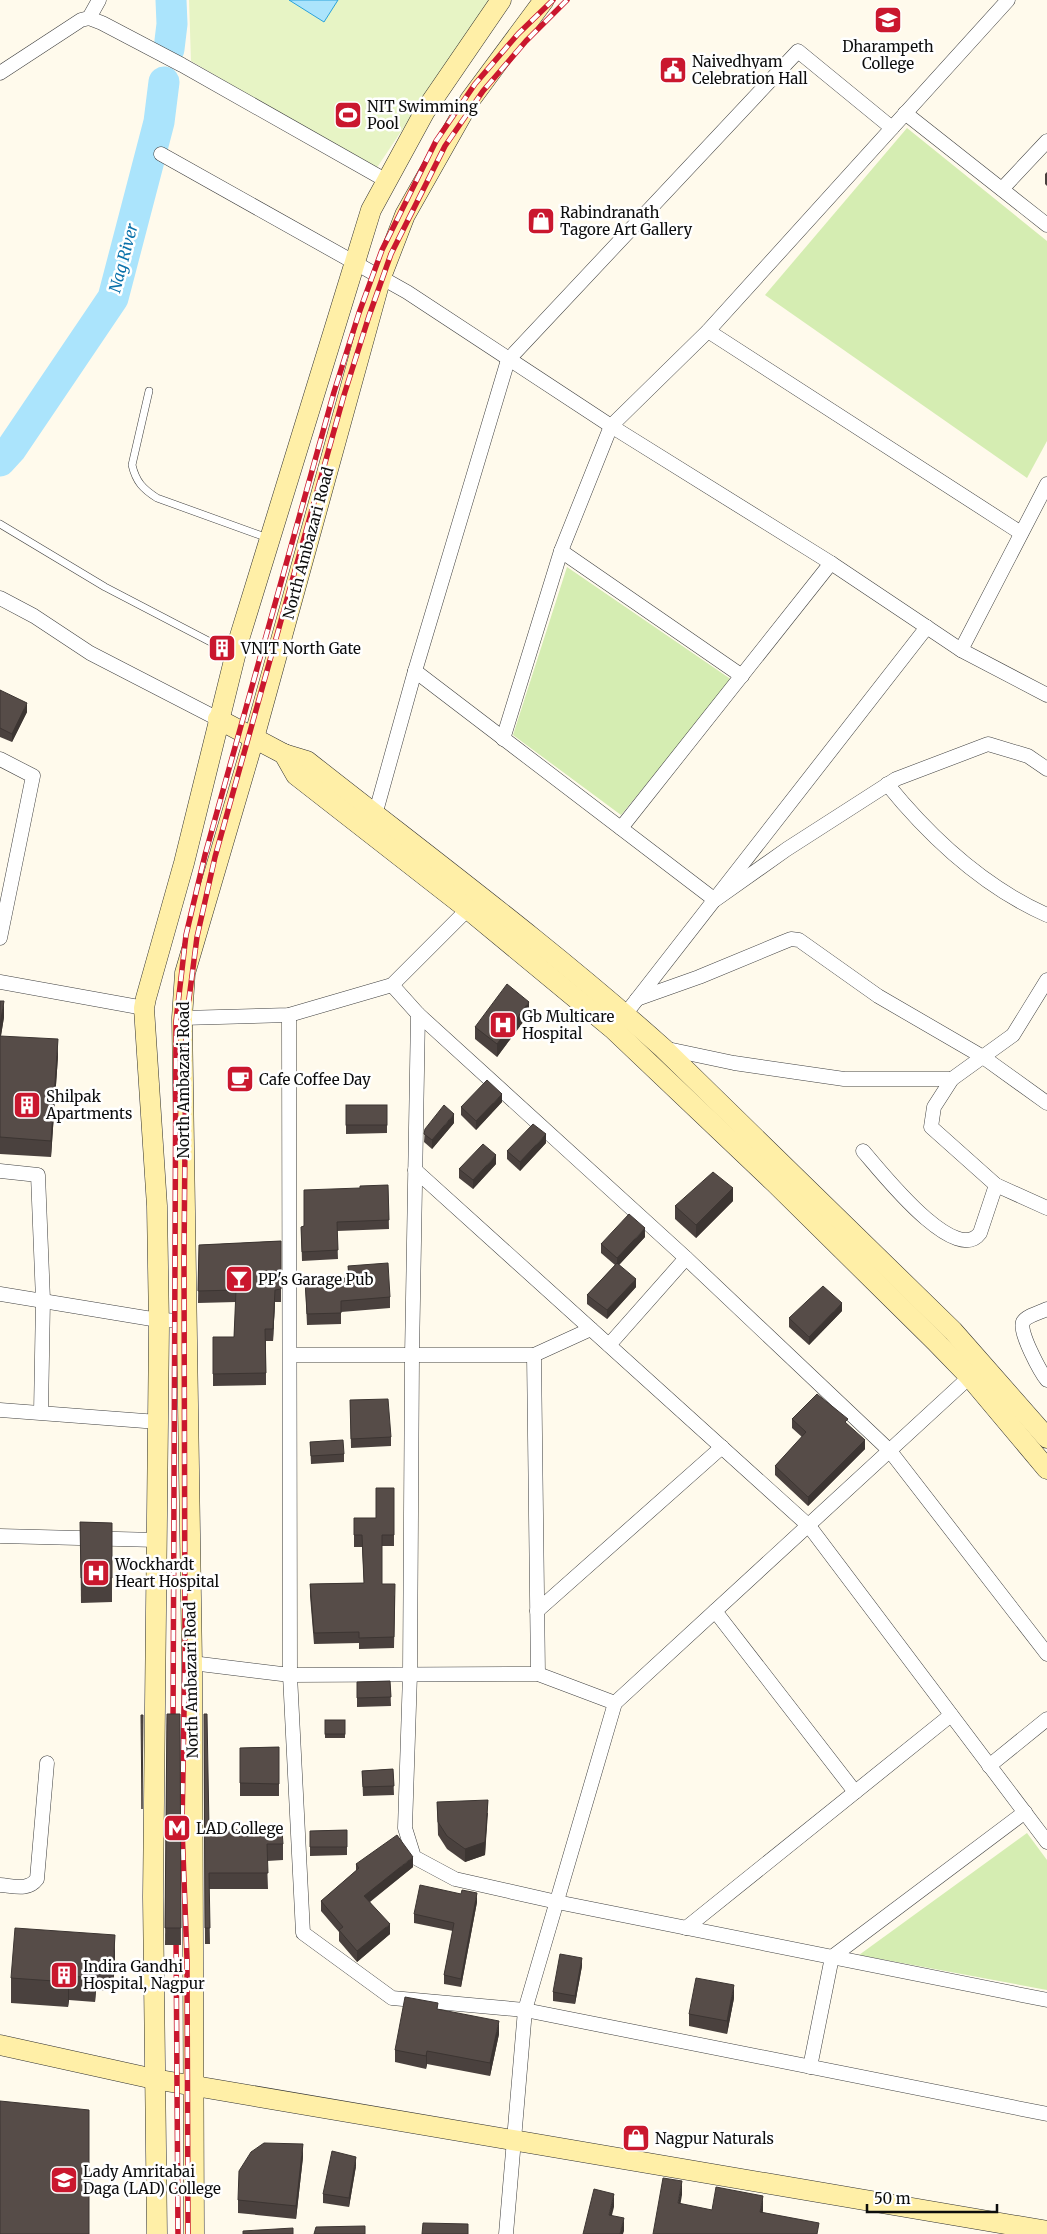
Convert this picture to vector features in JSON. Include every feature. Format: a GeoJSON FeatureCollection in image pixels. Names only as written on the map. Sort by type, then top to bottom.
{"type":"FeatureCollection","features":[{"type":"Feature","properties":{"kind":"main road","name":"North Ambazari Road"},"geometry":{"type":"LineString","coordinates":[[157,2234],[153,1897],[158,1422],[157,1206],[144,1008],[149,984],[184,864],[218,719],[229,652],[270,539],[371,210],[388,182],[425,111],[501,0]]}},
{"type":"Feature","properties":{"kind":"main road","name":"North Ambazari Road"},"geometry":{"type":"LineString","coordinates":[[194,2234],[192,1663],[182,1018],[185,973],[254,738],[381,276],[405,215],[470,100],[544,0]]}},
{"type":"Feature","properties":{"kind":"main road"},"geometry":{"type":"LineString","coordinates":[[218,719],[284,754],[307,761],[375,815],[474,903]]}},
{"type":"Feature","properties":{"kind":"main road"},"geometry":{"type":"LineString","coordinates":[[284,754],[296,775],[625,1014],[663,1048],[953,1331],[976,1370],[1047,1469]]}},
{"type":"Feature","properties":{"kind":"main road"},"geometry":{"type":"LineString","coordinates":[[625,1014],[775,1183],[1047,1438]]}},
{"type":"Feature","properties":{"kind":"main road"},"geometry":{"type":"LineString","coordinates":[[0,2045],[154,2078],[1047,2231]]}},
{"type":"Feature","properties":{"kind":"street"},"geometry":{"type":"LineString","coordinates":[[89,18],[99,0]]}},
{"type":"Feature","properties":{"kind":"street"},"geometry":{"type":"LineString","coordinates":[[503,739],[561,550],[611,426],[708,331],[1008,0]]}},
{"type":"Feature","properties":{"kind":"street"},"geometry":{"type":"LineString","coordinates":[[0,73],[80,20],[89,18],[182,65],[388,182]]}},
{"type":"Feature","properties":{"kind":"street"},"geometry":{"type":"LineString","coordinates":[[375,815],[414,671],[508,360],[798,51],[892,128]]}},
{"type":"Feature","properties":{"kind":"street"},"geometry":{"type":"LineString","coordinates":[[905,114],[1047,226]]}},
{"type":"Feature","properties":{"kind":"street"},"geometry":{"type":"LineString","coordinates":[[1002,189],[1047,141]]}},
{"type":"Feature","properties":{"kind":"street"},"geometry":{"type":"LineString","coordinates":[[161,154],[381,276],[611,426],[831,563],[960,650],[1047,695]]}},
{"type":"Feature","properties":{"kind":"street"},"geometry":{"type":"LineString","coordinates":[[708,331],[1021,533]]}},
{"type":"Feature","properties":{"kind":"street"},"geometry":{"type":"LineString","coordinates":[[960,650],[1047,484]]}},
{"type":"Feature","properties":{"kind":"street"},"geometry":{"type":"LineString","coordinates":[[561,550],[742,676]]}},
{"type":"Feature","properties":{"kind":"street"},"geometry":{"type":"LineString","coordinates":[[621,828],[831,563]]}},
{"type":"Feature","properties":{"kind":"street"},"geometry":{"type":"LineString","coordinates":[[0,598],[34,616],[90,653],[218,719]]}},
{"type":"Feature","properties":{"kind":"street"},"geometry":{"type":"LineString","coordinates":[[625,1014],[927,627]]}},
{"type":"Feature","properties":{"kind":"street"},"geometry":{"type":"LineString","coordinates":[[414,671],[715,900]]}},
{"type":"Feature","properties":{"kind":"street"},"geometry":{"type":"LineString","coordinates":[[715,900],[896,779],[988,744],[1028,756],[1047,769]]}},
{"type":"Feature","properties":{"kind":"street"},"geometry":{"type":"LineString","coordinates":[[0,759],[33,776],[6,879],[0,938]]}},
{"type":"Feature","properties":{"kind":"street"},"geometry":{"type":"LineString","coordinates":[[886,784],[914,818],[985,879],[1022,904],[1047,915]]}},
{"type":"Feature","properties":{"kind":"street"},"geometry":{"type":"LineString","coordinates":[[182,1018],[289,1015],[392,985],[474,903]]}},
{"type":"Feature","properties":{"kind":"street"},"geometry":{"type":"LineString","coordinates":[[625,1014],[699,978],[781,943],[791,939],[799,940],[878,996],[983,1057],[1047,1104]]}},
{"type":"Feature","properties":{"kind":"street"},"geometry":{"type":"LineString","coordinates":[[1047,980],[1013,1035],[952,1079],[934,1107],[931,1127],[996,1185],[1047,1208]]}},
{"type":"Feature","properties":{"kind":"street"},"geometry":{"type":"LineString","coordinates":[[0,982],[144,1008]]}},
{"type":"Feature","properties":{"kind":"street"},"geometry":{"type":"LineString","coordinates":[[392,985],[418,1014],[686,1258],[890,1451],[1047,1654]]}},
{"type":"Feature","properties":{"kind":"street"},"geometry":{"type":"LineString","coordinates":[[418,1014],[412,1356],[410,1674],[405,1828],[414,1857],[456,1878],[557,1902],[1047,2000]]}},
{"type":"Feature","properties":{"kind":"street"},"geometry":{"type":"LineString","coordinates":[[289,1015],[290,1675],[303,1933],[392,1998],[525,2010],[1047,2114]]}},
{"type":"Feature","properties":{"kind":"street"},"geometry":{"type":"LineString","coordinates":[[663,1048],[734,1063],[844,1079],[952,1079]]}},
{"type":"Feature","properties":{"kind":"street"},"geometry":{"type":"LineString","coordinates":[[863,1151],[920,1215],[961,1240],[970,1241],[980,1233],[996,1185]]}},
{"type":"Feature","properties":{"kind":"street"},"geometry":{"type":"LineString","coordinates":[[415,1170],[809,1526],[1047,1842]]}},
{"type":"Feature","properties":{"kind":"street"},"geometry":{"type":"LineString","coordinates":[[0,1171],[38,1175],[43,1300],[41,1412]]}},
{"type":"Feature","properties":{"kind":"street"},"geometry":{"type":"LineString","coordinates":[[609,1345],[686,1258]]}},
{"type":"Feature","properties":{"kind":"street"},"geometry":{"type":"LineString","coordinates":[[0,1294],[158,1320],[186,1321]]}},
{"type":"Feature","properties":{"kind":"street"},"geometry":{"type":"LineString","coordinates":[[1047,1309],[1023,1322],[1022,1328],[1026,1341],[1047,1380]]}},
{"type":"Feature","properties":{"kind":"street"},"geometry":{"type":"LineString","coordinates":[[290,1355],[534,1355],[591,1329]]}},
{"type":"Feature","properties":{"kind":"street"},"geometry":{"type":"LineString","coordinates":[[534,1355],[538,1674]]}},
{"type":"Feature","properties":{"kind":"street"},"geometry":{"type":"LineString","coordinates":[[506,2234],[525,2010],[615,1703],[976,1370]]}},
{"type":"Feature","properties":{"kind":"street"},"geometry":{"type":"LineString","coordinates":[[0,1410],[158,1422]]}},
{"type":"Feature","properties":{"kind":"street"},"geometry":{"type":"LineString","coordinates":[[538,1611],[722,1447]]}},
{"type":"Feature","properties":{"kind":"street"},"geometry":{"type":"LineString","coordinates":[[0,1536],[157,1540]]}},
{"type":"Feature","properties":{"kind":"street"},"geometry":{"type":"LineString","coordinates":[[715,1611],[855,1792]]}},
{"type":"Feature","properties":{"kind":"street"},"geometry":{"type":"LineString","coordinates":[[192,1663],[290,1675],[538,1674],[615,1703]]}},
{"type":"Feature","properties":{"kind":"street"},"geometry":{"type":"LineString","coordinates":[[686,1928],[951,1715]]}},
{"type":"Feature","properties":{"kind":"street"},"geometry":{"type":"LineString","coordinates":[[990,1766],[1047,1719]]}},
{"type":"Feature","properties":{"kind":"street"},"geometry":{"type":"LineString","coordinates":[[0,1885],[25,1887],[32,1885],[37,1879],[47,1763]]}},
{"type":"Feature","properties":{"kind":"street"},"geometry":{"type":"LineString","coordinates":[[810,2067],[832,1957],[1025,1812]]}},
{"type":"Feature","properties":{"kind":"lane"},"geometry":{"type":"LineString","coordinates":[[149,391],[132,466],[135,477],[144,490],[157,498],[270,539]]}},
{"type":"Feature","properties":{"kind":"lane"},"geometry":{"type":"LineString","coordinates":[[0,524],[105,587],[229,652]]}},
{"type":"Feature","properties":{"kind":"green space","name":"NIT Swimming Pool"},"geometry":{"type":"Polygon","coordinates":[[[189,0],[489,0],[376,169],[191,61],[189,0]]]}},
{"type":"Feature","properties":{"kind":"green space"},"geometry":{"type":"Polygon","coordinates":[[[907,128],[1047,241],[1047,441],[1027,478],[765,295],[907,128]]]}},
{"type":"Feature","properties":{"kind":"green space"},"geometry":{"type":"Polygon","coordinates":[[[567,567],[732,680],[621,815],[513,735],[567,567]]]}},
{"type":"Feature","properties":{"kind":"green space"},"geometry":{"type":"Polygon","coordinates":[[[1027,1833],[1047,1860],[1047,1990],[859,1955],[1027,1833]]]}},
{"type":"Feature","properties":{"kind":"water"},"geometry":{"type":"Polygon","coordinates":[[[289,0],[338,0],[324,22],[289,0]]]}},
{"type":"Feature","properties":{"kind":"building"},"geometry":{"type":"Polygon","coordinates":[[[0,690],[27,703],[12,734],[0,728],[0,690]]]}},
{"type":"Feature","properties":{"kind":"building"},"geometry":{"type":"Polygon","coordinates":[[[507,984],[529,1002],[497,1044],[475,1027],[507,984]]]}},
{"type":"Feature","properties":{"kind":"building"},"geometry":{"type":"Polygon","coordinates":[[[0,1001],[4,1001],[0,1025],[0,1001]]]}},
{"type":"Feature","properties":{"kind":"building","name":"Shilpak Apartments"},"geometry":{"type":"Polygon","coordinates":[[[0,1036],[58,1039],[51,1141],[0,1137],[0,1036]]]}},
{"type":"Feature","properties":{"kind":"building"},"geometry":{"type":"Polygon","coordinates":[[[487,1080],[502,1094],[476,1121],[461,1107],[487,1080]]]}},
{"type":"Feature","properties":{"kind":"building"},"geometry":{"type":"Polygon","coordinates":[[[346,1105],[387,1105],[387,1125],[346,1125],[346,1105]]]}},
{"type":"Feature","properties":{"kind":"building"},"geometry":{"type":"Polygon","coordinates":[[[444,1105],[454,1114],[432,1140],[424,1134],[425,1129],[444,1105]]]}},
{"type":"Feature","properties":{"kind":"building"},"geometry":{"type":"Polygon","coordinates":[[[533,1124],[546,1134],[520,1162],[507,1151],[533,1124]]]}},
{"type":"Feature","properties":{"kind":"building"},"geometry":{"type":"Polygon","coordinates":[[[483,1144],[496,1155],[473,1180],[459,1169],[483,1144]]]}},
{"type":"Feature","properties":{"kind":"building"},"geometry":{"type":"Polygon","coordinates":[[[713,1172],[733,1188],[696,1225],[675,1206],[713,1172]]]}},
{"type":"Feature","properties":{"kind":"building"},"geometry":{"type":"Polygon","coordinates":[[[388,1185],[389,1220],[337,1222],[338,1250],[302,1252],[301,1227],[304,1226],[304,1190],[388,1185]]]}},
{"type":"Feature","properties":{"kind":"building"},"geometry":{"type":"Polygon","coordinates":[[[629,1214],[645,1228],[617,1258],[601,1244],[629,1214]]]}},
{"type":"Feature","properties":{"kind":"building"},"geometry":{"type":"Polygon","coordinates":[[[281,1241],[281,1289],[275,1290],[273,1329],[265,1329],[266,1373],[213,1374],[213,1337],[234,1337],[236,1290],[198,1291],[199,1245],[281,1241]]]}},
{"type":"Feature","properties":{"kind":"building"},"geometry":{"type":"Polygon","coordinates":[[[388,1263],[390,1297],[341,1301],[341,1313],[307,1314],[305,1280],[349,1278],[348,1266],[388,1263]]]}},
{"type":"Feature","properties":{"kind":"building"},"geometry":{"type":"Polygon","coordinates":[[[617,1263],[636,1279],[607,1310],[587,1295],[617,1263]]]}},
{"type":"Feature","properties":{"kind":"building"},"geometry":{"type":"Polygon","coordinates":[[[823,1286],[842,1303],[809,1337],[789,1318],[823,1286]]]}},
{"type":"Feature","properties":{"kind":"building"},"geometry":{"type":"Polygon","coordinates":[[[817,1394],[848,1419],[845,1422],[865,1440],[808,1497],[775,1466],[806,1432],[792,1419],[817,1394]]]}},
{"type":"Feature","properties":{"kind":"building"},"geometry":{"type":"Polygon","coordinates":[[[388,1399],[391,1437],[351,1439],[350,1400],[388,1399]]]}},
{"type":"Feature","properties":{"kind":"building"},"geometry":{"type":"Polygon","coordinates":[[[343,1440],[344,1454],[311,1456],[310,1442],[343,1440]]]}},
{"type":"Feature","properties":{"kind":"building"},"geometry":{"type":"Polygon","coordinates":[[[376,1488],[394,1488],[394,1535],[382,1535],[382,1584],[395,1584],[394,1637],[359,1638],[359,1632],[314,1633],[310,1584],[364,1583],[362,1535],[354,1535],[354,1518],[376,1518],[376,1488]]]}},
{"type":"Feature","properties":{"kind":"building"},"geometry":{"type":"Polygon","coordinates":[[[80,1522],[112,1523],[112,1578],[81,1578],[80,1522]]]}},
{"type":"Feature","properties":{"kind":"building"},"geometry":{"type":"Polygon","coordinates":[[[390,1681],[391,1697],[357,1698],[357,1682],[390,1681]]]}},
{"type":"Feature","properties":{"kind":"building"},"geometry":{"type":"Polygon","coordinates":[[[167,1714],[180,1714],[181,1928],[165,1928],[167,1714]]]}},
{"type":"Feature","properties":{"kind":"building"},"geometry":{"type":"Polygon","coordinates":[[[204,1714],[207,1714],[209,1829],[282,1831],[283,1844],[267,1844],[268,1873],[209,1873],[210,1928],[205,1928],[204,1714]]]}},
{"type":"Feature","properties":{"kind":"building"},"geometry":{"type":"Polygon","coordinates":[[[141,1715],[143,1715],[142,1809],[141,1715]]]}},
{"type":"Feature","properties":{"kind":"building"},"geometry":{"type":"Polygon","coordinates":[[[325,1720],[345,1720],[345,1734],[325,1734],[325,1720]]]}},
{"type":"Feature","properties":{"kind":"building"},"geometry":{"type":"Polygon","coordinates":[[[279,1747],[279,1784],[240,1783],[240,1748],[279,1747]]]}},
{"type":"Feature","properties":{"kind":"building"},"geometry":{"type":"Polygon","coordinates":[[[393,1769],[394,1786],[363,1787],[362,1771],[393,1769]]]}},
{"type":"Feature","properties":{"kind":"building"},"geometry":{"type":"Polygon","coordinates":[[[488,1800],[485,1842],[465,1849],[447,1836],[438,1822],[437,1802],[488,1800]]]}},
{"type":"Feature","properties":{"kind":"building"},"geometry":{"type":"Polygon","coordinates":[[[347,1830],[347,1847],[310,1847],[310,1831],[347,1830]]]}},
{"type":"Feature","properties":{"kind":"building"},"geometry":{"type":"Polygon","coordinates":[[[397,1835],[413,1857],[364,1896],[390,1924],[357,1951],[339,1930],[343,1927],[321,1901],[359,1868],[356,1864],[397,1835]]]}},
{"type":"Feature","properties":{"kind":"building"},"geometry":{"type":"Polygon","coordinates":[[[420,1885],[461,1894],[462,1890],[477,1893],[461,1979],[444,1975],[454,1923],[414,1914],[420,1885]]]}},
{"type":"Feature","properties":{"kind":"building"},"geometry":{"type":"Polygon","coordinates":[[[15,1928],[115,1935],[113,1967],[96,1966],[95,1978],[69,1976],[68,1982],[11,1978],[15,1928]]]}},
{"type":"Feature","properties":{"kind":"building"},"geometry":{"type":"Polygon","coordinates":[[[560,1954],[582,1958],[575,1996],[553,1992],[560,1954]]]}},
{"type":"Feature","properties":{"kind":"building"},"geometry":{"type":"Polygon","coordinates":[[[696,1978],[734,1985],[727,2021],[689,2014],[696,1978]]]}},
{"type":"Feature","properties":{"kind":"building"},"geometry":{"type":"Polygon","coordinates":[[[405,1997],[438,2003],[437,2009],[499,2021],[490,2063],[427,2051],[426,2056],[395,2050],[405,1997]]]}},
{"type":"Feature","properties":{"kind":"building","name":"Lady Amritabai Daga (LAD) College"},"geometry":{"type":"Polygon","coordinates":[[[0,2101],[89,2110],[89,2234],[0,2234],[0,2101]]]}},
{"type":"Feature","properties":{"kind":"building"},"geometry":{"type":"Polygon","coordinates":[[[264,2143],[303,2144],[296,2206],[238,2200],[239,2171],[251,2152],[264,2143]]]}},
{"type":"Feature","properties":{"kind":"building"},"geometry":{"type":"Polygon","coordinates":[[[332,2151],[356,2157],[349,2198],[323,2194],[332,2151]]]}},
{"type":"Feature","properties":{"kind":"building"},"geometry":{"type":"Polygon","coordinates":[[[663,2178],[682,2181],[678,2203],[712,2210],[716,2187],[763,2196],[760,2212],[819,2223],[817,2234],[653,2234],[663,2178]]]}},
{"type":"Feature","properties":{"kind":"building"},"geometry":{"type":"Polygon","coordinates":[[[594,2189],[614,2194],[609,2215],[624,2218],[620,2234],[583,2234],[594,2189]]]}},
{"type":"Feature","properties":{"kind":"building"},"geometry":{"type":"Polygon","coordinates":[[[423,2223],[468,2224],[468,2234],[422,2234],[423,2223]]]}},
{"type":"Feature","properties":{"kind":"building"},"geometry":{"type":"Polygon","coordinates":[[[365,2226],[365,2234],[314,2234],[316,2227],[365,2226]]]}},
{"type":"Feature","properties":{"kind":"building"},"geometry":{"type":"Polygon","coordinates":[[[293,2228],[293,2234],[243,2234],[243,2231],[293,2228]]]}},
{"type":"Feature","properties":{"kind":"waterway","name":"Nag River"},"geometry":{"type":"LineString","coordinates":[[169,49],[172,24],[171,0]]}},
{"type":"Feature","properties":{"kind":"waterway","name":"Nag River"},"geometry":{"type":"LineString","coordinates":[[0,461],[11,449],[113,298],[159,122],[164,82]]}},
{"type":"Feature","properties":{"kind":"railway"},"geometry":{"type":"LineString","coordinates":[[173,1729],[176,1021],[186,935],[205,855],[334,392],[359,313],[382,250],[436,141],[475,84],[518,34],[553,0]]}},
{"type":"Feature","properties":{"kind":"railway"},"geometry":{"type":"LineString","coordinates":[[188,2234],[187,1959],[182,1827],[185,1653],[184,1259],[186,1022],[197,937],[215,857],[344,395],[391,254],[445,146],[483,91],[526,41],[567,0]]}},
{"type":"Feature","properties":{"kind":"railway"},"geometry":{"type":"LineString","coordinates":[[176,1932],[178,2234]]}},
{"type":"Feature","properties":{"kind":"place","name":"Dharampeth College"},"geometry":{"type":"Point","coordinates":[888,20]}},
{"type":"Feature","properties":{"kind":"place","name":"Naivedhyam Celebration Hall"},"geometry":{"type":"Point","coordinates":[673,70]}},
{"type":"Feature","properties":{"kind":"place","name":"NIT Swimming Pool"},"geometry":{"type":"Point","coordinates":[348,115]}},
{"type":"Feature","properties":{"kind":"place","name":"Rabindranath Tagore Art Gallery"},"geometry":{"type":"Point","coordinates":[541,221]}},
{"type":"Feature","properties":{"kind":"place","name":"VNIT North Gate"},"geometry":{"type":"Point","coordinates":[222,648]}},
{"type":"Feature","properties":{"kind":"place","name":"Gb Multicare Hospital"},"geometry":{"type":"Point","coordinates":[503,1025]}},
{"type":"Feature","properties":{"kind":"place","name":"Cafe Coffee Day"},"geometry":{"type":"Point","coordinates":[240,1079]}},
{"type":"Feature","properties":{"kind":"place","name":"Shilpak Apartments"},"geometry":{"type":"Point","coordinates":[27,1105]}},
{"type":"Feature","properties":{"kind":"place","name":"PP's Garage Pub"},"geometry":{"type":"Point","coordinates":[239,1279]}},
{"type":"Feature","properties":{"kind":"place","name":"Wockhardt Heart Hospital"},"geometry":{"type":"Point","coordinates":[96,1573]}},
{"type":"Feature","properties":{"kind":"place","name":"LAD College"},"geometry":{"type":"Point","coordinates":[177,1828]}},
{"type":"Feature","properties":{"kind":"place","name":"Indira Gandhi Hospital, Nagpur"},"geometry":{"type":"Point","coordinates":[64,1975]}},
{"type":"Feature","properties":{"kind":"place","name":"Nagpur Naturals"},"geometry":{"type":"Point","coordinates":[636,2138]}},
{"type":"Feature","properties":{"kind":"place","name":"Lady Amritabai Daga (LAD) College"},"geometry":{"type":"Point","coordinates":[64,2180]}}]}
